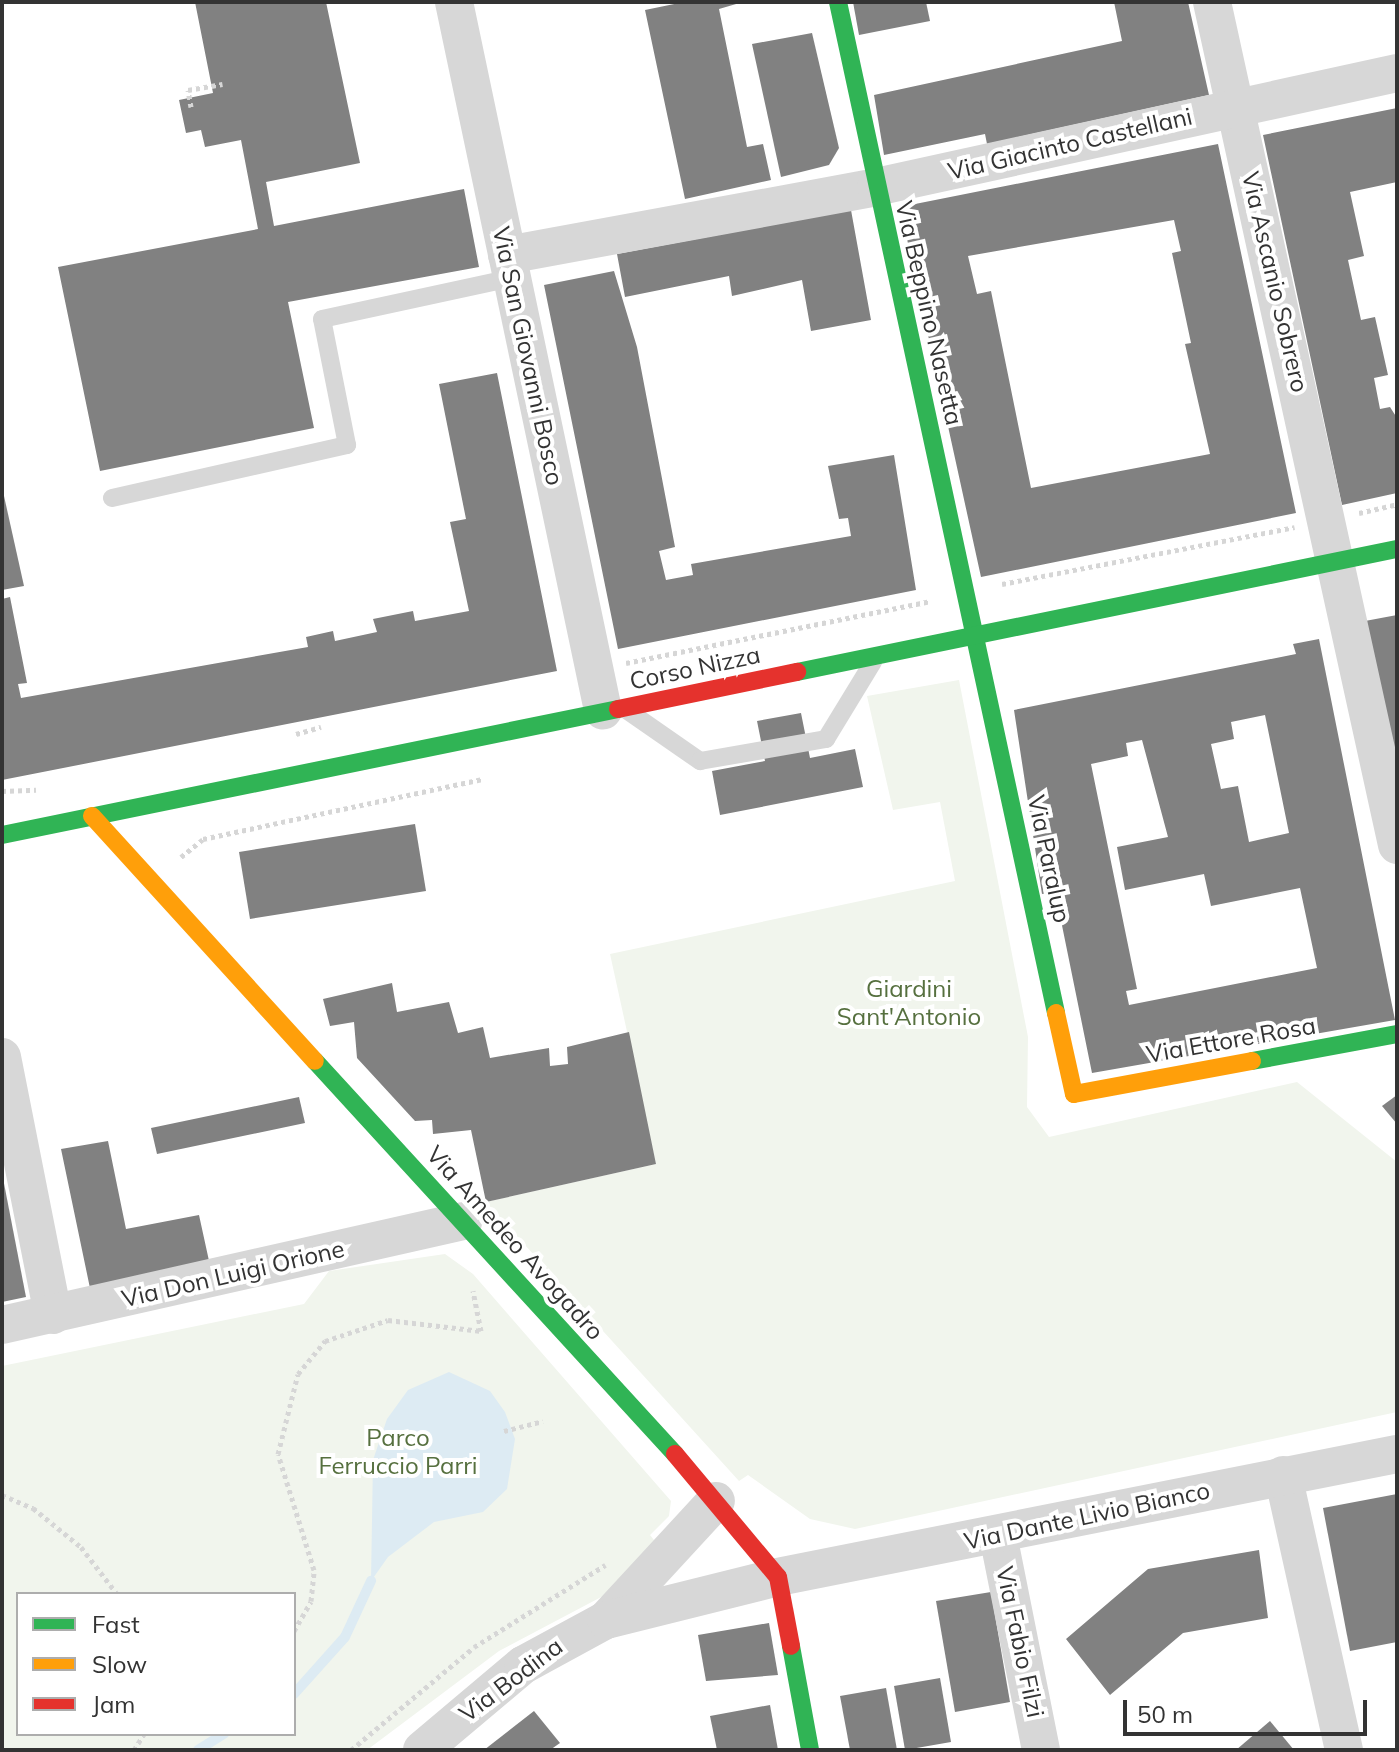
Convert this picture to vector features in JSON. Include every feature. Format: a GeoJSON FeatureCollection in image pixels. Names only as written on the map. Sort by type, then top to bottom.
{"type":"FeatureCollection","features":[{"type":"Feature","properties":{"kind":"street","name":"Via San Giovanni Bosco"},"geometry":{"type":"LineString","coordinates":[[454,2],[509,267],[613,709]]}},
{"type":"Feature","properties":{"kind":"street","name":"Via Beppino Nasetta"},"geometry":{"type":"LineString","coordinates":[[838,2],[876,187],[977,634]]}},
{"type":"Feature","properties":{"kind":"street","name":"Via Ascanio Sobrero"},"geometry":{"type":"LineString","coordinates":[[1212,2],[1397,845]]}},
{"type":"Feature","properties":{"kind":"street","name":"Via Giacinto Castellani"},"geometry":{"type":"LineString","coordinates":[[509,267],[1397,73]]}},
{"type":"Feature","properties":{"kind":"street","name":"Corso Nizza"},"geometry":{"type":"LineString","coordinates":[[2,835],[1397,549]]}},
{"type":"Feature","properties":{"kind":"street","name":"Via Paralup"},"geometry":{"type":"LineString","coordinates":[[977,634],[1074,1094]]}},
{"type":"Feature","properties":{"kind":"street","name":"Via Amedeo Avogadro"},"geometry":{"type":"LineString","coordinates":[[92,816],[716,1501],[778,1577],[810,1750]]}},
{"type":"Feature","properties":{"kind":"street","name":"Via Ettore Rosa"},"geometry":{"type":"LineString","coordinates":[[1074,1094],[1397,1034]]}},
{"type":"Feature","properties":{"kind":"street"},"geometry":{"type":"LineString","coordinates":[[2,1057],[53,1315]]}},
{"type":"Feature","properties":{"kind":"street","name":"Via Don Luigi Orione"},"geometry":{"type":"LineString","coordinates":[[2,1325],[463,1221]]}},
{"type":"Feature","properties":{"kind":"street","name":"Via Dante Livio Bianco"},"geometry":{"type":"LineString","coordinates":[[778,1577],[1397,1454]]}},
{"type":"Feature","properties":{"kind":"street"},"geometry":{"type":"LineString","coordinates":[[1283,1475],[1344,1750]]}},
{"type":"Feature","properties":{"kind":"street","name":"Via Bodina"},"geometry":{"type":"LineString","coordinates":[[606,1620],[716,1501]]}},
{"type":"Feature","properties":{"kind":"street","name":"Via Fabio Filzi"},"geometry":{"type":"LineString","coordinates":[[998,1535],[1041,1750]]}},
{"type":"Feature","properties":{"kind":"street","name":"Via Bodina"},"geometry":{"type":"LineString","coordinates":[[422,1750],[523,1665],[606,1620],[778,1577]]}},
{"type":"Feature","properties":{"kind":"lane"},"geometry":{"type":"LineString","coordinates":[[112,498],[347,445],[322,319],[509,267]]}},
{"type":"Feature","properties":{"kind":"lane"},"geometry":{"type":"LineString","coordinates":[[613,709],[700,761],[826,739],[877,655]]}},
{"type":"Feature","properties":{"kind":"path"},"geometry":{"type":"LineString","coordinates":[[191,107],[188,90],[222,84]]}},
{"type":"Feature","properties":{"kind":"path"},"geometry":{"type":"LineString","coordinates":[[296,1627],[311,1601],[314,1570],[278,1454],[298,1374],[325,1341],[388,1320],[481,1331],[470,1276]]}},
{"type":"Feature","properties":{"kind":"path"},"geometry":{"type":"LineString","coordinates":[[504,1431],[543,1421]]}},
{"type":"Feature","properties":{"kind":"path"},"geometry":{"type":"LineString","coordinates":[[2,1495],[33,1508],[81,1547],[115,1592]]}},
{"type":"Feature","properties":{"kind":"green space","name":"Giardini Sant'Antonio"},"geometry":{"type":"Polygon","coordinates":[[[959,680],[1028,1037],[1027,1107],[1049,1137],[1297,1082],[1397,1162],[1397,1412],[855,1529],[810,1519],[748,1475],[739,1481],[486,1202],[656,1164],[610,954],[955,881],[940,802],[893,810],[867,696],[959,680]]]}},
{"type":"Feature","properties":{"kind":"green space","name":"Parco Ferruccio Parri"},"geometry":{"type":"Polygon","coordinates":[[[445,1254],[473,1274],[671,1501],[669,1516],[650,1535],[658,1545],[605,1595],[499,1651],[367,1750],[2,1750],[2,1366],[304,1304],[329,1271],[445,1254]]]}},
{"type":"Feature","properties":{"kind":"shaded area"},"geometry":{"type":"Polygon","coordinates":[[[449,1372],[490,1391],[505,1412],[515,1439],[507,1489],[483,1512],[434,1522],[388,1557],[371,1581],[373,1460],[387,1419],[408,1390],[449,1372]]]}},
{"type":"Feature","properties":{"kind":"building"},"geometry":{"type":"Polygon","coordinates":[[[195,2],[326,2],[360,163],[266,182],[274,226],[464,189],[479,267],[288,302],[314,428],[100,471],[58,267],[258,229],[241,140],[205,147],[201,130],[186,133],[179,100],[213,93],[195,2]]]}},
{"type":"Feature","properties":{"kind":"building"},"geometry":{"type":"Polygon","coordinates":[[[684,2],[743,2],[719,9],[747,147],[763,144],[771,180],[685,199],[645,10],[684,2]]]}},
{"type":"Feature","properties":{"kind":"building"},"geometry":{"type":"Polygon","coordinates":[[[853,2],[926,2],[930,21],[859,35],[853,2]]]}},
{"type":"Feature","properties":{"kind":"building"},"geometry":{"type":"Polygon","coordinates":[[[1114,2],[1188,2],[1209,95],[987,144],[985,134],[884,155],[874,95],[1122,41],[1114,2]]]}},
{"type":"Feature","properties":{"kind":"building"},"geometry":{"type":"Polygon","coordinates":[[[812,33],[839,148],[829,165],[781,177],[752,44],[812,33]]]}},
{"type":"Feature","properties":{"kind":"building"},"geometry":{"type":"Polygon","coordinates":[[[1397,108],[1397,182],[1350,192],[1364,256],[1348,260],[1361,320],[1375,317],[1388,375],[1374,378],[1380,409],[1390,407],[1397,418],[1397,493],[1342,505],[1263,135],[1397,108]]]}},
{"type":"Feature","properties":{"kind":"building"},"geometry":{"type":"Polygon","coordinates":[[[1218,144],[1296,513],[981,577],[900,207],[1218,144]],[[1174,220],[968,256],[977,294],[991,291],[1031,488],[1210,454],[1185,344],[1191,343],[1172,253],[1181,251],[1174,220]]]}},
{"type":"Feature","properties":{"kind":"building"},"geometry":{"type":"Polygon","coordinates":[[[851,210],[871,320],[811,331],[802,280],[732,296],[729,276],[625,297],[617,254],[851,210]]]}},
{"type":"Feature","properties":{"kind":"building"},"geometry":{"type":"Polygon","coordinates":[[[614,271],[637,347],[675,547],[659,551],[666,580],[693,575],[691,564],[851,536],[848,518],[839,519],[828,466],[894,455],[916,590],[618,649],[544,285],[614,271]]]}},
{"type":"Feature","properties":{"kind":"building"},"geometry":{"type":"Polygon","coordinates":[[[497,373],[557,671],[2,780],[2,599],[10,597],[27,683],[18,684],[21,698],[308,647],[306,637],[333,631],[335,641],[377,632],[373,619],[413,611],[415,621],[469,611],[450,522],[466,519],[439,384],[497,373]]]}},
{"type":"Feature","properties":{"kind":"building"},"geometry":{"type":"Polygon","coordinates":[[[2,487],[24,586],[2,590],[2,487]]]}},
{"type":"Feature","properties":{"kind":"building"},"geometry":{"type":"Polygon","coordinates":[[[1397,615],[1397,769],[1365,621],[1397,615]]]}},
{"type":"Feature","properties":{"kind":"building"},"geometry":{"type":"Polygon","coordinates":[[[1319,639],[1395,1020],[1092,1073],[1055,891],[1042,894],[1014,710],[1296,654],[1293,644],[1319,639]],[[1265,715],[1231,722],[1234,739],[1211,744],[1221,789],[1238,786],[1249,842],[1289,833],[1265,715]],[[1142,740],[1126,743],[1128,756],[1091,764],[1137,989],[1126,991],[1129,1005],[1317,968],[1300,888],[1211,906],[1204,874],[1125,890],[1117,847],[1168,837],[1142,740]]]}},
{"type":"Feature","properties":{"kind":"building"},"geometry":{"type":"Polygon","coordinates":[[[801,713],[810,758],[855,749],[863,787],[720,815],[712,771],[765,761],[757,721],[801,713]]]}},
{"type":"Feature","properties":{"kind":"building"},"geometry":{"type":"Polygon","coordinates":[[[415,824],[426,891],[250,919],[239,852],[415,824]]]}},
{"type":"Feature","properties":{"kind":"building"},"geometry":{"type":"Polygon","coordinates":[[[392,983],[397,1012],[449,1002],[458,1033],[483,1027],[490,1058],[549,1048],[550,1066],[568,1064],[567,1047],[629,1032],[656,1164],[486,1202],[471,1130],[433,1134],[432,1120],[415,1121],[357,1058],[354,1022],[330,1026],[323,999],[392,983]]]}},
{"type":"Feature","properties":{"kind":"building"},"geometry":{"type":"Polygon","coordinates":[[[1397,1095],[1397,1124],[1382,1106],[1397,1095]]]}},
{"type":"Feature","properties":{"kind":"building"},"geometry":{"type":"Polygon","coordinates":[[[299,1097],[305,1123],[157,1154],[151,1128],[299,1097]]]}},
{"type":"Feature","properties":{"kind":"building"},"geometry":{"type":"Polygon","coordinates":[[[108,1141],[126,1229],[199,1215],[211,1270],[91,1293],[61,1149],[108,1141]]]}},
{"type":"Feature","properties":{"kind":"building"},"geometry":{"type":"Polygon","coordinates":[[[2,1173],[26,1297],[2,1302],[2,1173]]]}},
{"type":"Feature","properties":{"kind":"building"},"geometry":{"type":"Polygon","coordinates":[[[1397,1494],[1397,1642],[1350,1651],[1323,1508],[1397,1494]]]}},
{"type":"Feature","properties":{"kind":"building"},"geometry":{"type":"Polygon","coordinates":[[[1259,1550],[1268,1618],[1183,1633],[1110,1695],[1066,1639],[1148,1569],[1259,1550]]]}},
{"type":"Feature","properties":{"kind":"building"},"geometry":{"type":"Polygon","coordinates":[[[991,1592],[1010,1702],[955,1712],[936,1601],[991,1592]]]}},
{"type":"Feature","properties":{"kind":"building"},"geometry":{"type":"Polygon","coordinates":[[[769,1623],[778,1675],[706,1681],[698,1635],[769,1623]]]}},
{"type":"Feature","properties":{"kind":"building"},"geometry":{"type":"Polygon","coordinates":[[[940,1678],[951,1742],[905,1750],[894,1686],[940,1678]]]}},
{"type":"Feature","properties":{"kind":"building"},"geometry":{"type":"Polygon","coordinates":[[[886,1688],[897,1750],[850,1750],[840,1696],[886,1688]]]}},
{"type":"Feature","properties":{"kind":"building"},"geometry":{"type":"Polygon","coordinates":[[[770,1705],[778,1750],[717,1750],[710,1716],[770,1705]]]}},
{"type":"Feature","properties":{"kind":"building"},"geometry":{"type":"Polygon","coordinates":[[[534,1711],[560,1743],[550,1750],[484,1750],[534,1711]]]}},
{"type":"Feature","properties":{"kind":"building"},"geometry":{"type":"Polygon","coordinates":[[[1270,1721],[1294,1750],[1236,1750],[1270,1721]]]}},
{"type":"Feature","properties":{"kind":"waterway"},"geometry":{"type":"LineString","coordinates":[[296,1692],[345,1637],[371,1581]]}},
{"type":"Feature","properties":{"kind":"waterway"},"geometry":{"type":"LineString","coordinates":[[198,1750],[221,1736]]}},
{"type":"Feature","properties":{"kind":"traffic: fast"},"geometry":{"type":"LineString","coordinates":[[838,2],[1056,1013]]}},
{"type":"Feature","properties":{"kind":"traffic: fast"},"geometry":{"type":"LineString","coordinates":[[797,672],[1397,549]]}},
{"type":"Feature","properties":{"kind":"traffic: fast"},"geometry":{"type":"LineString","coordinates":[[2,835],[618,709]]}},
{"type":"Feature","properties":{"kind":"traffic: fast"},"geometry":{"type":"LineString","coordinates":[[1252,1061],[1397,1034]]}},
{"type":"Feature","properties":{"kind":"traffic: fast"},"geometry":{"type":"LineString","coordinates":[[315,1061],[675,1454]]}},
{"type":"Feature","properties":{"kind":"traffic: fast"},"geometry":{"type":"LineString","coordinates":[[791,1646],[810,1750]]}},
{"type":"Feature","properties":{"kind":"traffic: slow"},"geometry":{"type":"LineString","coordinates":[[92,816],[315,1061]]}},
{"type":"Feature","properties":{"kind":"traffic: slow"},"geometry":{"type":"LineString","coordinates":[[1056,1013],[1074,1094],[1252,1061]]}},
{"type":"Feature","properties":{"kind":"traffic: jam"},"geometry":{"type":"LineString","coordinates":[[618,709],[797,672]]}},
{"type":"Feature","properties":{"kind":"traffic: jam"},"geometry":{"type":"LineString","coordinates":[[675,1454],[778,1577],[791,1646]]}}]}
